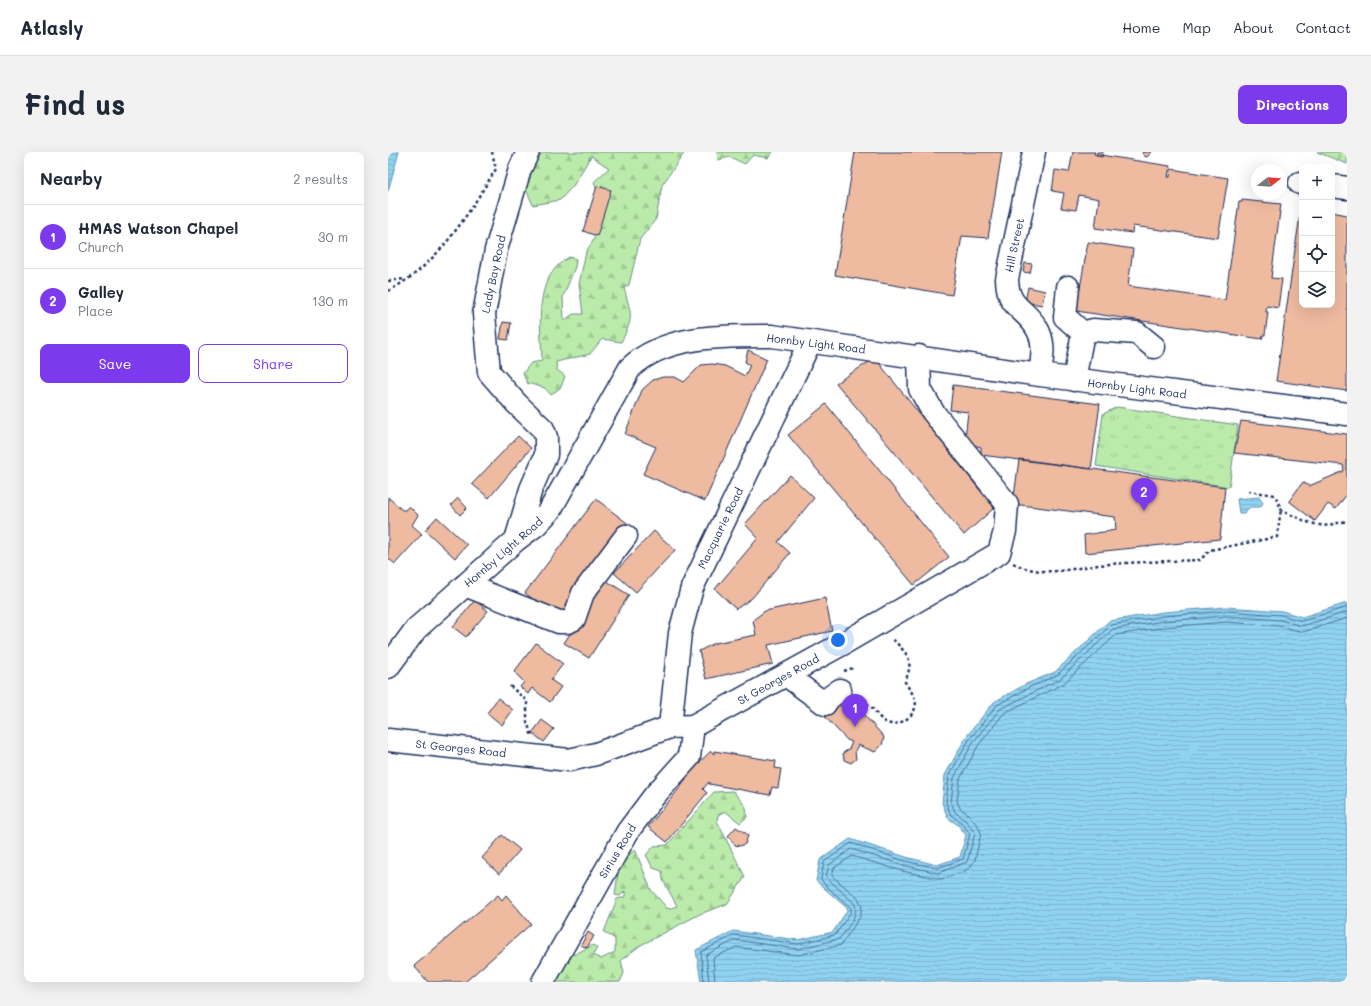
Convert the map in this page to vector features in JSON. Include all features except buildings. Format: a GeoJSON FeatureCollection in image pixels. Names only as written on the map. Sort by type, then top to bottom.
{"type":"FeatureCollection","features":[{"type":"Feature","properties":{"kind":"lane","name":"Lady Bay Road"},"geometry":{"type":"LineString","coordinates":[[516,540],[531,489],[546,455],[546,437],[543,429],[516,403],[489,372],[484,314],[496,250],[520,169],[528,152]]}},
{"type":"Feature","properties":{"kind":"lane","name":"Hill Street"},"geometry":{"type":"LineString","coordinates":[[1034,152],[1006,279],[1010,297],[1020,311],[1034,324],[1041,337],[1043,355],[1040,375]]}},
{"type":"Feature","properties":{"kind":"lane"},"geometry":{"type":"LineString","coordinates":[[1335,186],[1347,188]]}},
{"type":"Feature","properties":{"kind":"lane"},"geometry":{"type":"LineString","coordinates":[[1068,288],[1065,317],[1083,333]]}},
{"type":"Feature","properties":{"kind":"lane"},"geometry":{"type":"LineString","coordinates":[[1083,333],[1093,330],[1137,333],[1154,347]]}},
{"type":"Feature","properties":{"kind":"lane"},"geometry":{"type":"LineString","coordinates":[[1074,380],[1083,333]]}},
{"type":"Feature","properties":{"kind":"lane","name":"Hornby Light Road"},"geometry":{"type":"LineString","coordinates":[[388,667],[416,629],[516,540],[536,525],[550,510],[622,378],[630,368],[646,355],[672,345],[727,336],[772,336],[919,356],[1074,380],[1347,414]]}},
{"type":"Feature","properties":{"kind":"lane","name":"Macquarie Road"},"geometry":{"type":"LineString","coordinates":[[670,727],[680,633],[692,588],[810,342]]}},
{"type":"Feature","properties":{"kind":"lane","name":"St Georges Road"},"geometry":{"type":"LineString","coordinates":[[388,740],[569,760],[596,754],[670,727],[693,726],[786,675],[999,553],[1005,531],[1007,504],[933,412],[920,389],[919,356]]}},
{"type":"Feature","properties":{"kind":"lane"},"geometry":{"type":"LineString","coordinates":[[465,585],[559,622],[568,622],[574,619],[583,593],[626,536]]}},
{"type":"Feature","properties":{"kind":"lane"},"geometry":{"type":"LineString","coordinates":[[786,675],[825,704],[829,698],[840,690]]}},
{"type":"Feature","properties":{"kind":"lane","name":"Sirius Road"},"geometry":{"type":"LineString","coordinates":[[543,982],[628,831],[655,795],[689,757],[693,726]]}},
{"type":"Feature","properties":{"kind":"path"},"geometry":{"type":"LineString","coordinates":[[388,291],[400,285],[426,264],[460,227],[496,169],[492,152]]}},
{"type":"Feature","properties":{"kind":"path"},"geometry":{"type":"LineString","coordinates":[[388,280],[407,279]]}},
{"type":"Feature","properties":{"kind":"path"},"geometry":{"type":"LineString","coordinates":[[1006,560],[1027,570],[1047,573],[1110,564],[1200,560],[1210,550],[1277,536],[1281,509],[1275,495],[1248,491]]}},
{"type":"Feature","properties":{"kind":"path"},"geometry":{"type":"LineString","coordinates":[[1281,509],[1310,523],[1324,526],[1347,521]]}},
{"type":"Feature","properties":{"kind":"path"},"geometry":{"type":"LineString","coordinates":[[853,668],[845,671],[840,677],[839,688],[850,702],[870,705],[886,722],[892,724],[904,722],[916,706],[915,699],[906,682],[910,666],[907,655],[890,636]]}},
{"type":"Feature","properties":{"kind":"path"},"geometry":{"type":"LineString","coordinates":[[510,686],[526,701],[526,722],[534,740],[533,756]]}},
{"type":"Feature","properties":{"kind":"green space"},"geometry":{"type":"Polygon","coordinates":[[[545,152],[685,152],[662,185],[656,219],[640,239],[629,285],[624,288],[630,310],[630,321],[621,342],[602,339],[590,354],[556,362],[557,370],[565,376],[561,387],[551,395],[545,388],[527,383],[523,373],[531,363],[542,361],[540,318],[544,290],[549,277],[557,266],[569,257],[576,259],[575,267],[563,297],[564,321],[573,314],[583,314],[579,284],[586,252],[594,239],[597,191],[594,182],[609,168],[591,156],[573,186],[560,200],[533,205],[526,189],[527,164],[545,152]]]}},
{"type":"Feature","properties":{"kind":"green space"},"geometry":{"type":"Polygon","coordinates":[[[717,152],[773,152],[768,158],[753,155],[745,164],[730,157],[718,160],[717,152]]]}},
{"type":"Feature","properties":{"kind":"green space"},"geometry":{"type":"Polygon","coordinates":[[[1317,152],[1347,152],[1347,164],[1317,152]]]}},
{"type":"Feature","properties":{"kind":"green space"},"geometry":{"type":"Polygon","coordinates":[[[1117,407],[1238,425],[1229,487],[1096,466],[1103,414],[1117,407]]]}},
{"type":"Feature","properties":{"kind":"green space"},"geometry":{"type":"Polygon","coordinates":[[[733,791],[746,807],[747,817],[740,823],[725,811],[718,815],[717,821],[745,877],[727,904],[700,914],[641,945],[621,960],[624,973],[620,982],[550,982],[552,975],[566,965],[567,958],[593,945],[597,948],[593,955],[601,959],[615,952],[615,939],[604,932],[617,899],[625,897],[625,891],[620,896],[615,895],[619,866],[635,849],[651,890],[668,909],[677,906],[663,880],[662,871],[653,868],[646,855],[654,846],[667,845],[714,792],[733,791]]]}},
{"type":"Feature","properties":{"kind":"water"},"geometry":{"type":"Polygon","coordinates":[[[388,152],[399,152],[388,191],[388,152]]]}},
{"type":"Feature","properties":{"kind":"water"},"geometry":{"type":"Polygon","coordinates":[[[1259,497],[1263,503],[1260,507],[1250,507],[1244,513],[1239,513],[1237,499],[1259,497]]]}},
{"type":"Feature","properties":{"kind":"water"},"geometry":{"type":"Polygon","coordinates":[[[1347,603],[1347,982],[701,982],[696,950],[733,931],[798,940],[833,932],[848,909],[816,881],[820,860],[850,839],[906,857],[937,865],[960,857],[966,835],[958,825],[948,818],[942,803],[945,775],[966,737],[994,702],[1026,684],[1055,672],[1109,621],[1163,612],[1226,607],[1282,611],[1302,617],[1347,603]]]}},
{"type":"Feature","properties":{"kind":"place","name":"Galley"},"geometry":{"type":"Point","coordinates":[1144,511]}},
{"type":"Feature","properties":{"kind":"place","name":"HMAS Watson Chapel"},"geometry":{"type":"Point","coordinates":[855,727]}}]}
